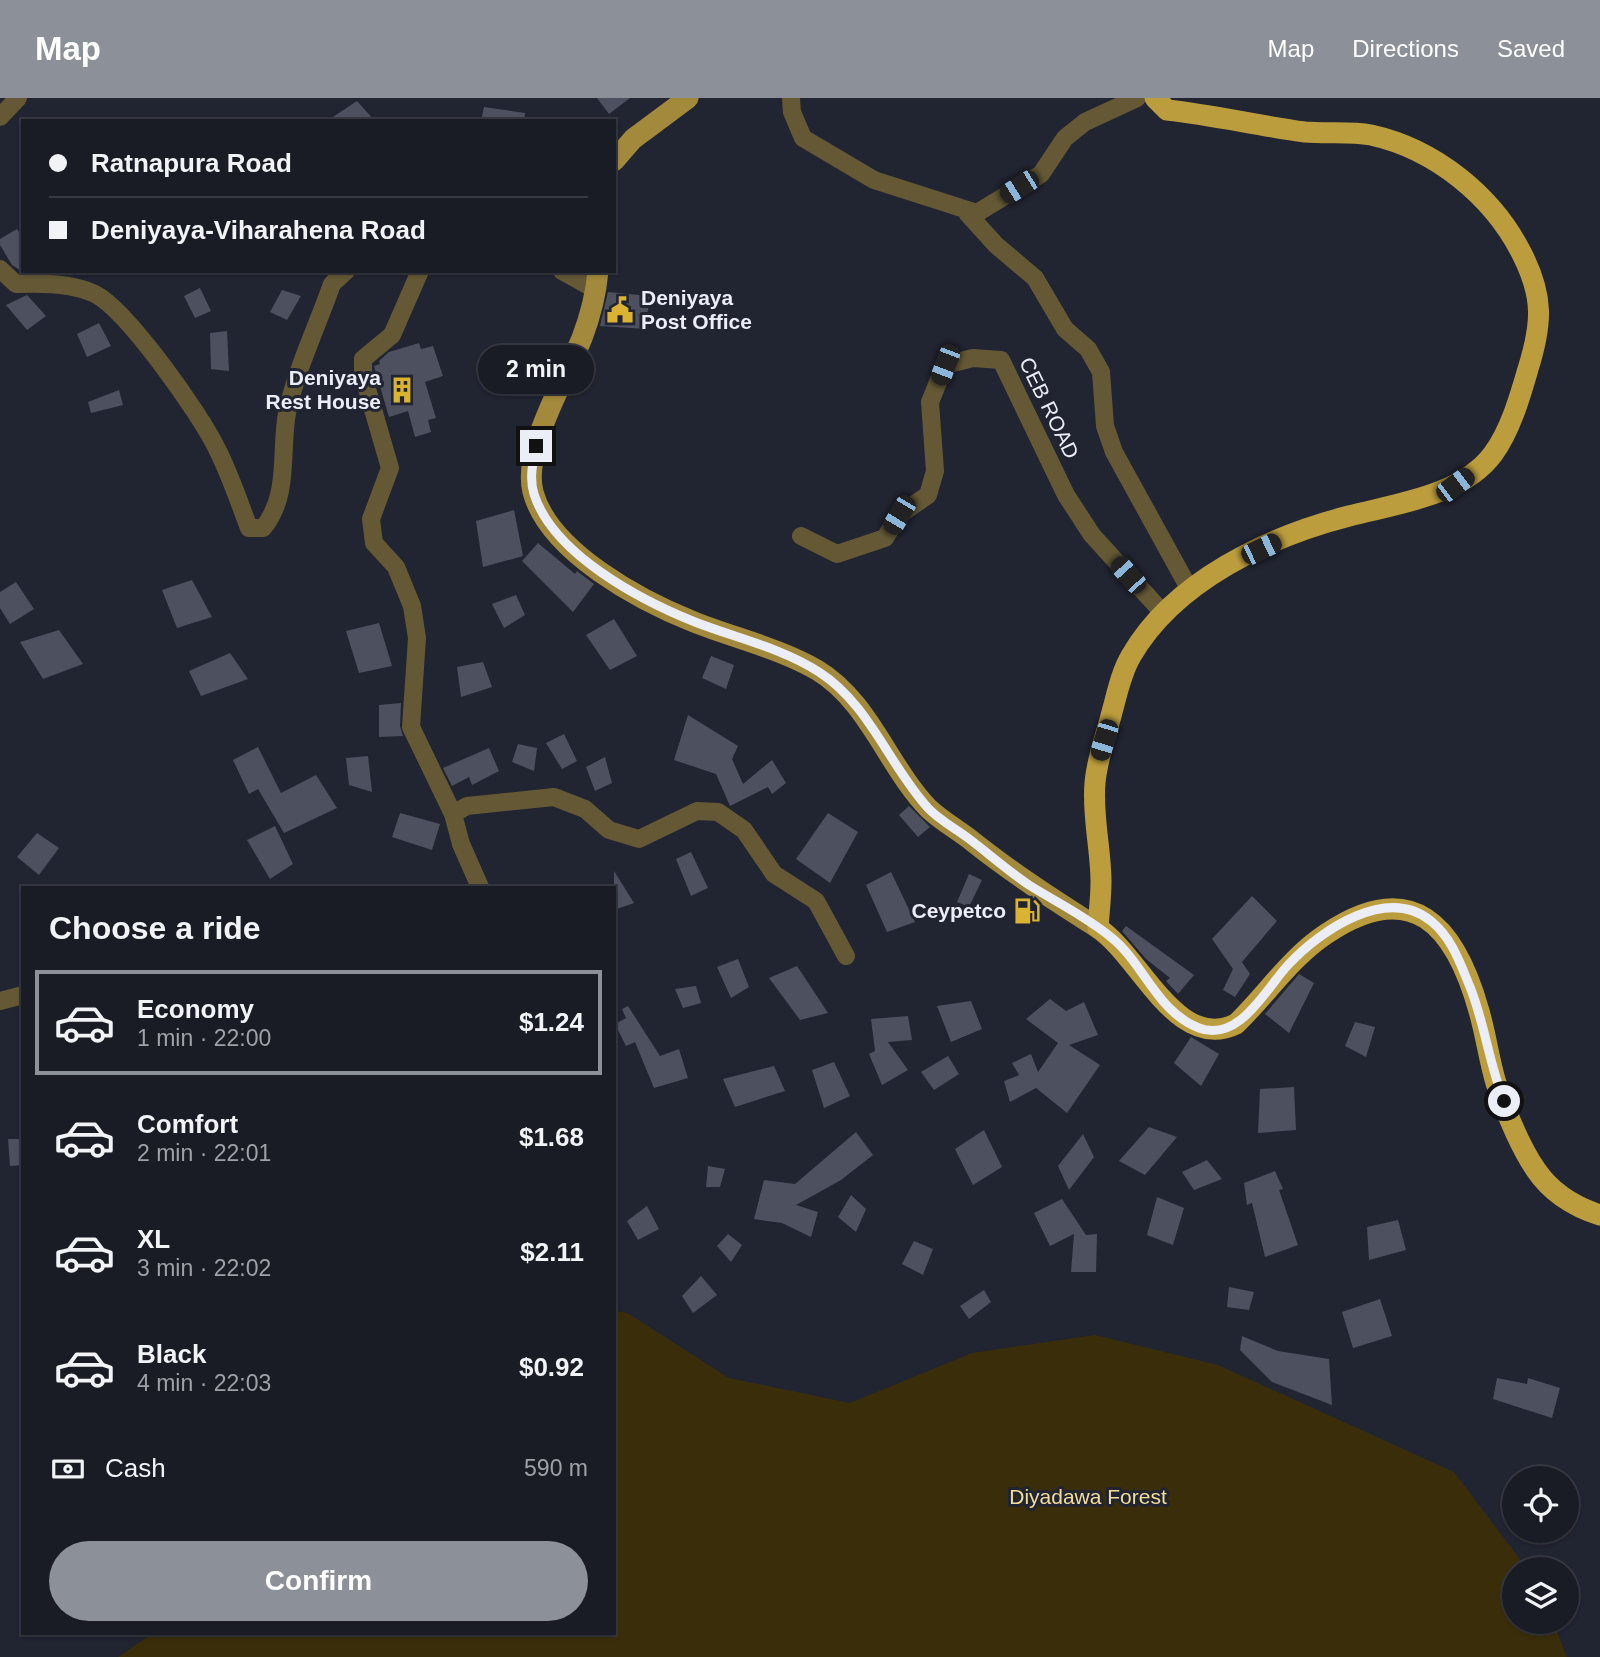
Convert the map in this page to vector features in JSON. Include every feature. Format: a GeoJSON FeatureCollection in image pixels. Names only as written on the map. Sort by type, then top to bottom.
{"type":"FeatureCollection","features":[{"type":"Feature","properties":{"kind":"highway"},"geometry":{"type":"LineString","coordinates":[[1155,98],[1167,110],[1304,132],[1369,135],[1407,146],[1442,166],[1490,204],[1516,242],[1530,271],[1540,304],[1539,334],[1508,428],[1492,456],[1455,485],[1408,503],[1296,532],[1244,557],[1190,590],[1164,614],[1130,656],[1097,762],[1095,805],[1101,883],[1098,928],[1119,945],[1170,1008],[1200,1029],[1213,1030],[1236,1024],[1291,961],[1357,915],[1383,908],[1420,913],[1448,939],[1457,957],[1478,1008],[1496,1083],[1537,1171],[1565,1200],[1600,1215]]}},
{"type":"Feature","properties":{"kind":"main road"},"geometry":{"type":"LineString","coordinates":[[616,160],[633,139],[688,98]]}},
{"type":"Feature","properties":{"kind":"main road"},"geometry":{"type":"LineString","coordinates":[[597,281],[583,334],[536,446],[531,469],[533,492],[556,533],[591,566],[642,596],[692,621],[745,639],[819,671],[841,688],[930,810],[1009,871],[1098,928]]}},
{"type":"Feature","properties":{"kind":"street"},"geometry":{"type":"LineString","coordinates":[[0,117],[18,98]]}},
{"type":"Feature","properties":{"kind":"street"},"geometry":{"type":"LineString","coordinates":[[791,98],[792,112],[803,138],[874,180],[948,202],[967,213],[996,245],[1035,278],[1065,329],[1087,349],[1101,372],[1105,426],[1114,452],[1190,590]]}},
{"type":"Feature","properties":{"kind":"street"},"geometry":{"type":"LineString","coordinates":[[967,213],[977,214],[1041,174],[1065,138],[1085,122],[1137,98]]}},
{"type":"Feature","properties":{"kind":"street"},"geometry":{"type":"LineString","coordinates":[[0,269],[16,284],[47,283],[95,294],[119,312],[158,360],[217,447],[249,528],[263,528],[272,517],[281,489],[287,412],[332,284],[344,273]]}},
{"type":"Feature","properties":{"kind":"street"},"geometry":{"type":"LineString","coordinates":[[419,273],[392,335],[363,359],[363,375],[390,468],[371,519],[374,543],[396,567],[412,607],[417,638],[411,726],[453,814],[461,844],[480,886]]}},
{"type":"Feature","properties":{"kind":"street"},"geometry":{"type":"LineString","coordinates":[[569,273],[597,281]]}},
{"type":"Feature","properties":{"kind":"street","name":"CEB ROAD"},"geometry":{"type":"LineString","coordinates":[[801,536],[837,555],[885,538],[899,515],[928,495],[935,471],[930,402],[945,365],[973,358],[1001,360],[1079,515],[1092,535],[1164,614]]}},
{"type":"Feature","properties":{"kind":"street"},"geometry":{"type":"LineString","coordinates":[[453,814],[467,806],[554,797],[585,808],[609,830],[639,839],[697,811],[718,812],[744,830],[774,874],[816,901],[846,956]]}},
{"type":"Feature","properties":{"kind":"street"},"geometry":{"type":"LineString","coordinates":[[0,1001],[21,996]]}},
{"type":"Feature","properties":{"kind":"green space","name":"Diyadawa Forest"},"geometry":{"type":"Polygon","coordinates":[[[616,1311],[629,1314],[729,1378],[850,1403],[972,1353],[1095,1335],[1218,1365],[1454,1472],[1502,1536],[1502,1543],[1508,1543],[1518,1557],[1502,1557],[1502,1634],[1558,1634],[1567,1657],[118,1657],[150,1635],[616,1635],[616,1311]]]}},
{"type":"Feature","properties":{"kind":"building"},"geometry":{"type":"Polygon","coordinates":[[[597,98],[630,98],[609,114],[597,98]]]}},
{"type":"Feature","properties":{"kind":"building"},"geometry":{"type":"Polygon","coordinates":[[[357,101],[373,119],[330,119],[357,101]]]}},
{"type":"Feature","properties":{"kind":"building"},"geometry":{"type":"Polygon","coordinates":[[[484,107],[525,113],[524,119],[481,119],[484,107]]]}},
{"type":"Feature","properties":{"kind":"building"},"geometry":{"type":"Polygon","coordinates":[[[17,229],[21,235],[21,271],[12,265],[0,245],[0,239],[17,229]]]}},
{"type":"Feature","properties":{"kind":"building"},"geometry":{"type":"Polygon","coordinates":[[[200,288],[211,311],[195,318],[184,296],[200,288]]]}},
{"type":"Feature","properties":{"kind":"building"},"geometry":{"type":"Polygon","coordinates":[[[282,290],[301,296],[287,320],[270,312],[282,290]]]}},
{"type":"Feature","properties":{"kind":"building"},"geometry":{"type":"Polygon","coordinates":[[[608,292],[650,296],[645,329],[600,326],[608,292]]]}},
{"type":"Feature","properties":{"kind":"building"},"geometry":{"type":"Polygon","coordinates":[[[27,295],[46,316],[27,330],[6,305],[27,295]]]}},
{"type":"Feature","properties":{"kind":"building"},"geometry":{"type":"Polygon","coordinates":[[[99,323],[111,346],[87,357],[77,334],[99,323]]]}},
{"type":"Feature","properties":{"kind":"building"},"geometry":{"type":"Polygon","coordinates":[[[227,331],[229,371],[211,369],[210,333],[227,331]]]}},
{"type":"Feature","properties":{"kind":"building","name":"Deniyaya Rest House"},"geometry":{"type":"Polygon","coordinates":[[[419,343],[421,349],[433,346],[443,376],[425,382],[436,418],[428,420],[431,432],[415,437],[408,411],[389,417],[374,366],[380,364],[379,361],[389,352],[419,343]]]}},
{"type":"Feature","properties":{"kind":"building"},"geometry":{"type":"Polygon","coordinates":[[[119,390],[123,405],[91,413],[88,402],[119,390]]]}},
{"type":"Feature","properties":{"kind":"building"},"geometry":{"type":"Polygon","coordinates":[[[514,510],[523,556],[483,567],[476,521],[514,510]]]}},
{"type":"Feature","properties":{"kind":"building"},"geometry":{"type":"Polygon","coordinates":[[[538,543],[575,574],[577,571],[594,584],[573,612],[522,561],[538,543]]]}},
{"type":"Feature","properties":{"kind":"building"},"geometry":{"type":"Polygon","coordinates":[[[192,580],[212,617],[177,628],[162,590],[192,580]]]}},
{"type":"Feature","properties":{"kind":"building"},"geometry":{"type":"Polygon","coordinates":[[[16,582],[34,609],[10,624],[0,608],[0,592],[16,582]]]}},
{"type":"Feature","properties":{"kind":"building"},"geometry":{"type":"Polygon","coordinates":[[[516,595],[525,615],[504,628],[492,604],[516,595]]]}},
{"type":"Feature","properties":{"kind":"building"},"geometry":{"type":"Polygon","coordinates":[[[614,619],[637,656],[610,670],[586,635],[614,619]]]}},
{"type":"Feature","properties":{"kind":"building"},"geometry":{"type":"Polygon","coordinates":[[[379,623],[392,666],[359,673],[346,631],[379,623]]]}},
{"type":"Feature","properties":{"kind":"building"},"geometry":{"type":"Polygon","coordinates":[[[59,630],[83,664],[43,679],[20,642],[59,630]]]}},
{"type":"Feature","properties":{"kind":"building"},"geometry":{"type":"Polygon","coordinates":[[[230,653],[248,679],[201,696],[189,671],[230,653]]]}},
{"type":"Feature","properties":{"kind":"building"},"geometry":{"type":"Polygon","coordinates":[[[711,656],[734,665],[726,689],[702,678],[711,656]]]}},
{"type":"Feature","properties":{"kind":"building"},"geometry":{"type":"Polygon","coordinates":[[[483,662],[492,687],[461,697],[457,667],[483,662]]]}},
{"type":"Feature","properties":{"kind":"building"},"geometry":{"type":"Polygon","coordinates":[[[401,703],[400,726],[403,736],[379,737],[379,705],[401,703]]]}},
{"type":"Feature","properties":{"kind":"building"},"geometry":{"type":"Polygon","coordinates":[[[688,715],[738,746],[732,759],[743,784],[772,760],[786,783],[772,794],[768,787],[730,806],[716,774],[674,760],[688,715]]]}},
{"type":"Feature","properties":{"kind":"building"},"geometry":{"type":"Polygon","coordinates":[[[564,734],[577,761],[562,769],[546,743],[564,734]]]}},
{"type":"Feature","properties":{"kind":"building"},"geometry":{"type":"Polygon","coordinates":[[[518,744],[537,748],[534,771],[512,762],[518,744]]]}},
{"type":"Feature","properties":{"kind":"building"},"geometry":{"type":"Polygon","coordinates":[[[258,747],[281,793],[316,775],[337,808],[284,833],[258,789],[249,794],[233,760],[258,747]]]}},
{"type":"Feature","properties":{"kind":"building"},"geometry":{"type":"Polygon","coordinates":[[[489,748],[499,771],[472,785],[469,777],[452,786],[443,768],[489,748]]]}},
{"type":"Feature","properties":{"kind":"building"},"geometry":{"type":"Polygon","coordinates":[[[368,756],[372,792],[349,785],[346,758],[368,756]]]}},
{"type":"Feature","properties":{"kind":"building"},"geometry":{"type":"Polygon","coordinates":[[[605,757],[612,783],[595,791],[586,767],[605,757]]]}},
{"type":"Feature","properties":{"kind":"building"},"geometry":{"type":"Polygon","coordinates":[[[909,806],[930,827],[918,837],[899,815],[909,806]]]}},
{"type":"Feature","properties":{"kind":"building"},"geometry":{"type":"Polygon","coordinates":[[[400,813],[440,824],[432,850],[392,837],[400,813]]]}},
{"type":"Feature","properties":{"kind":"building"},"geometry":{"type":"Polygon","coordinates":[[[828,813],[858,832],[830,883],[796,859],[828,813]]]}},
{"type":"Feature","properties":{"kind":"building"},"geometry":{"type":"Polygon","coordinates":[[[275,826],[293,864],[270,879],[247,840],[275,826]]]}},
{"type":"Feature","properties":{"kind":"building"},"geometry":{"type":"Polygon","coordinates":[[[37,833],[59,848],[39,875],[17,857],[37,833]]]}},
{"type":"Feature","properties":{"kind":"building"},"geometry":{"type":"Polygon","coordinates":[[[691,852],[708,888],[691,896],[676,859],[691,852]]]}},
{"type":"Feature","properties":{"kind":"building"},"geometry":{"type":"Polygon","coordinates":[[[614,871],[634,903],[616,909],[614,871]]]}},
{"type":"Feature","properties":{"kind":"building"},"geometry":{"type":"Polygon","coordinates":[[[891,872],[915,922],[887,932],[866,885],[891,872]]]}},
{"type":"Feature","properties":{"kind":"building"},"geometry":{"type":"Polygon","coordinates":[[[969,874],[982,880],[969,907],[957,902],[969,874]]]}},
{"type":"Feature","properties":{"kind":"building"},"geometry":{"type":"Polygon","coordinates":[[[1252,896],[1277,921],[1242,962],[1250,974],[1235,997],[1223,990],[1233,969],[1212,939],[1252,896]]]}},
{"type":"Feature","properties":{"kind":"building"},"geometry":{"type":"Polygon","coordinates":[[[1126,926],[1194,975],[1178,994],[1166,981],[1170,978],[1146,959],[1122,931],[1126,926]]]}},
{"type":"Feature","properties":{"kind":"building"},"geometry":{"type":"Polygon","coordinates":[[[738,959],[749,987],[731,998],[717,967],[738,959]]]}},
{"type":"Feature","properties":{"kind":"building"},"geometry":{"type":"Polygon","coordinates":[[[797,966],[828,1013],[800,1020],[769,978],[797,966]]]}},
{"type":"Feature","properties":{"kind":"building"},"geometry":{"type":"Polygon","coordinates":[[[1299,974],[1314,983],[1289,1033],[1265,1014],[1299,974]]]}},
{"type":"Feature","properties":{"kind":"building"},"geometry":{"type":"Polygon","coordinates":[[[696,986],[701,1003],[683,1008],[675,989],[696,986]]]}},
{"type":"Feature","properties":{"kind":"building"},"geometry":{"type":"Polygon","coordinates":[[[1050,999],[1066,1011],[1084,1002],[1098,1035],[1069,1045],[1100,1065],[1067,1113],[1036,1088],[1010,1102],[1004,1081],[1019,1075],[1012,1063],[1031,1054],[1038,1072],[1058,1043],[1026,1019],[1050,999]]]}},
{"type":"Feature","properties":{"kind":"building"},"geometry":{"type":"Polygon","coordinates":[[[971,1001],[982,1029],[951,1042],[937,1006],[971,1001]]]}},
{"type":"Feature","properties":{"kind":"building"},"geometry":{"type":"Polygon","coordinates":[[[628,1006],[660,1056],[679,1049],[688,1078],[654,1088],[635,1042],[626,1046],[616,1026],[626,1018],[622,1009],[628,1006]]]}},
{"type":"Feature","properties":{"kind":"building"},"geometry":{"type":"Polygon","coordinates":[[[908,1016],[912,1040],[888,1042],[908,1070],[882,1085],[869,1054],[875,1051],[871,1019],[908,1016]]]}},
{"type":"Feature","properties":{"kind":"building"},"geometry":{"type":"Polygon","coordinates":[[[1355,1022],[1375,1027],[1366,1057],[1345,1046],[1355,1022]]]}},
{"type":"Feature","properties":{"kind":"building"},"geometry":{"type":"Polygon","coordinates":[[[1191,1037],[1219,1054],[1201,1086],[1174,1063],[1191,1037]]]}},
{"type":"Feature","properties":{"kind":"building"},"geometry":{"type":"Polygon","coordinates":[[[948,1056],[959,1074],[934,1090],[921,1072],[948,1056]]]}},
{"type":"Feature","properties":{"kind":"building"},"geometry":{"type":"Polygon","coordinates":[[[834,1062],[850,1096],[824,1108],[812,1070],[834,1062]]]}},
{"type":"Feature","properties":{"kind":"building"},"geometry":{"type":"Polygon","coordinates":[[[774,1066],[785,1091],[735,1107],[723,1079],[774,1066]]]}},
{"type":"Feature","properties":{"kind":"building"},"geometry":{"type":"Polygon","coordinates":[[[1294,1087],[1296,1130],[1258,1133],[1260,1089],[1294,1087]]]}},
{"type":"Feature","properties":{"kind":"building"},"geometry":{"type":"Polygon","coordinates":[[[1149,1127],[1177,1137],[1145,1175],[1119,1161],[1149,1127]]]}},
{"type":"Feature","properties":{"kind":"building"},"geometry":{"type":"Polygon","coordinates":[[[984,1130],[1002,1167],[973,1185],[955,1149],[984,1130]]]}},
{"type":"Feature","properties":{"kind":"building"},"geometry":{"type":"Polygon","coordinates":[[[856,1132],[873,1155],[841,1180],[796,1205],[818,1212],[811,1237],[782,1223],[754,1219],[764,1180],[795,1184],[856,1132]]]}},
{"type":"Feature","properties":{"kind":"building"},"geometry":{"type":"Polygon","coordinates":[[[1083,1134],[1094,1157],[1069,1190],[1058,1166],[1083,1134]]]}},
{"type":"Feature","properties":{"kind":"building"},"geometry":{"type":"Polygon","coordinates":[[[8,1139],[21,1139],[21,1165],[10,1166],[8,1139]]]}},
{"type":"Feature","properties":{"kind":"building"},"geometry":{"type":"Polygon","coordinates":[[[1207,1160],[1222,1179],[1194,1190],[1182,1172],[1207,1160]]]}},
{"type":"Feature","properties":{"kind":"building"},"geometry":{"type":"Polygon","coordinates":[[[708,1166],[725,1169],[720,1187],[706,1187],[708,1166]]]}},
{"type":"Feature","properties":{"kind":"building"},"geometry":{"type":"Polygon","coordinates":[[[1275,1171],[1283,1189],[1279,1190],[1298,1245],[1265,1257],[1252,1203],[1247,1205],[1244,1183],[1275,1171]]]}},
{"type":"Feature","properties":{"kind":"building"},"geometry":{"type":"Polygon","coordinates":[[[851,1195],[866,1209],[856,1232],[838,1217],[851,1195]]]}},
{"type":"Feature","properties":{"kind":"building"},"geometry":{"type":"Polygon","coordinates":[[[1157,1197],[1184,1208],[1173,1245],[1147,1235],[1157,1197]]]}},
{"type":"Feature","properties":{"kind":"building"},"geometry":{"type":"Polygon","coordinates":[[[1062,1199],[1086,1235],[1097,1234],[1096,1272],[1071,1272],[1074,1234],[1050,1246],[1034,1213],[1062,1199]]]}},
{"type":"Feature","properties":{"kind":"building"},"geometry":{"type":"Polygon","coordinates":[[[647,1206],[659,1229],[638,1240],[627,1221],[647,1206]]]}},
{"type":"Feature","properties":{"kind":"building"},"geometry":{"type":"Polygon","coordinates":[[[1398,1220],[1406,1250],[1369,1260],[1367,1227],[1398,1220]]]}},
{"type":"Feature","properties":{"kind":"building"},"geometry":{"type":"Polygon","coordinates":[[[728,1234],[742,1245],[731,1262],[717,1246],[728,1234]]]}},
{"type":"Feature","properties":{"kind":"building"},"geometry":{"type":"Polygon","coordinates":[[[914,1241],[933,1249],[923,1275],[902,1264],[914,1241]]]}},
{"type":"Feature","properties":{"kind":"building"},"geometry":{"type":"Polygon","coordinates":[[[701,1276],[717,1295],[693,1313],[682,1296],[701,1276]]]}},
{"type":"Feature","properties":{"kind":"building"},"geometry":{"type":"Polygon","coordinates":[[[1229,1287],[1254,1292],[1249,1310],[1227,1307],[1229,1287]]]}},
{"type":"Feature","properties":{"kind":"building"},"geometry":{"type":"Polygon","coordinates":[[[984,1290],[991,1302],[969,1319],[960,1306],[984,1290]]]}},
{"type":"Feature","properties":{"kind":"building"},"geometry":{"type":"Polygon","coordinates":[[[1380,1299],[1392,1336],[1353,1348],[1342,1312],[1380,1299]]]}},
{"type":"Feature","properties":{"kind":"building"},"geometry":{"type":"Polygon","coordinates":[[[1242,1336],[1278,1351],[1329,1359],[1332,1405],[1272,1382],[1240,1350],[1242,1336]]]}},
{"type":"Feature","properties":{"kind":"building"},"geometry":{"type":"Polygon","coordinates":[[[1497,1378],[1527,1384],[1528,1378],[1560,1388],[1552,1418],[1493,1399],[1497,1378]]]}},
{"type":"Feature","properties":{"kind":"place","name":"Deniyaya Post Office"},"geometry":{"type":"Point","coordinates":[620,310]}},
{"type":"Feature","properties":{"kind":"place","name":"Deniyaya Rest House"},"geometry":{"type":"Point","coordinates":[402,390]}},
{"type":"Feature","properties":{"kind":"place","name":"Ceypetco"},"geometry":{"type":"Point","coordinates":[1027,911]}},
{"type":"Feature","properties":{"kind":"route"},"geometry":{"type":"LineString","coordinates":[[536,446],[531,469],[533,492],[556,533],[591,566],[692,621],[745,639],[819,671],[841,688],[930,810],[1009,871],[1113,939],[1140,969],[1155,992],[1184,1020],[1200,1029],[1213,1030],[1224,1030],[1236,1024],[1291,961],[1325,935],[1357,915],[1383,908],[1401,908],[1420,913],[1448,939],[1478,1008],[1496,1083],[1504,1101]]}}]}
